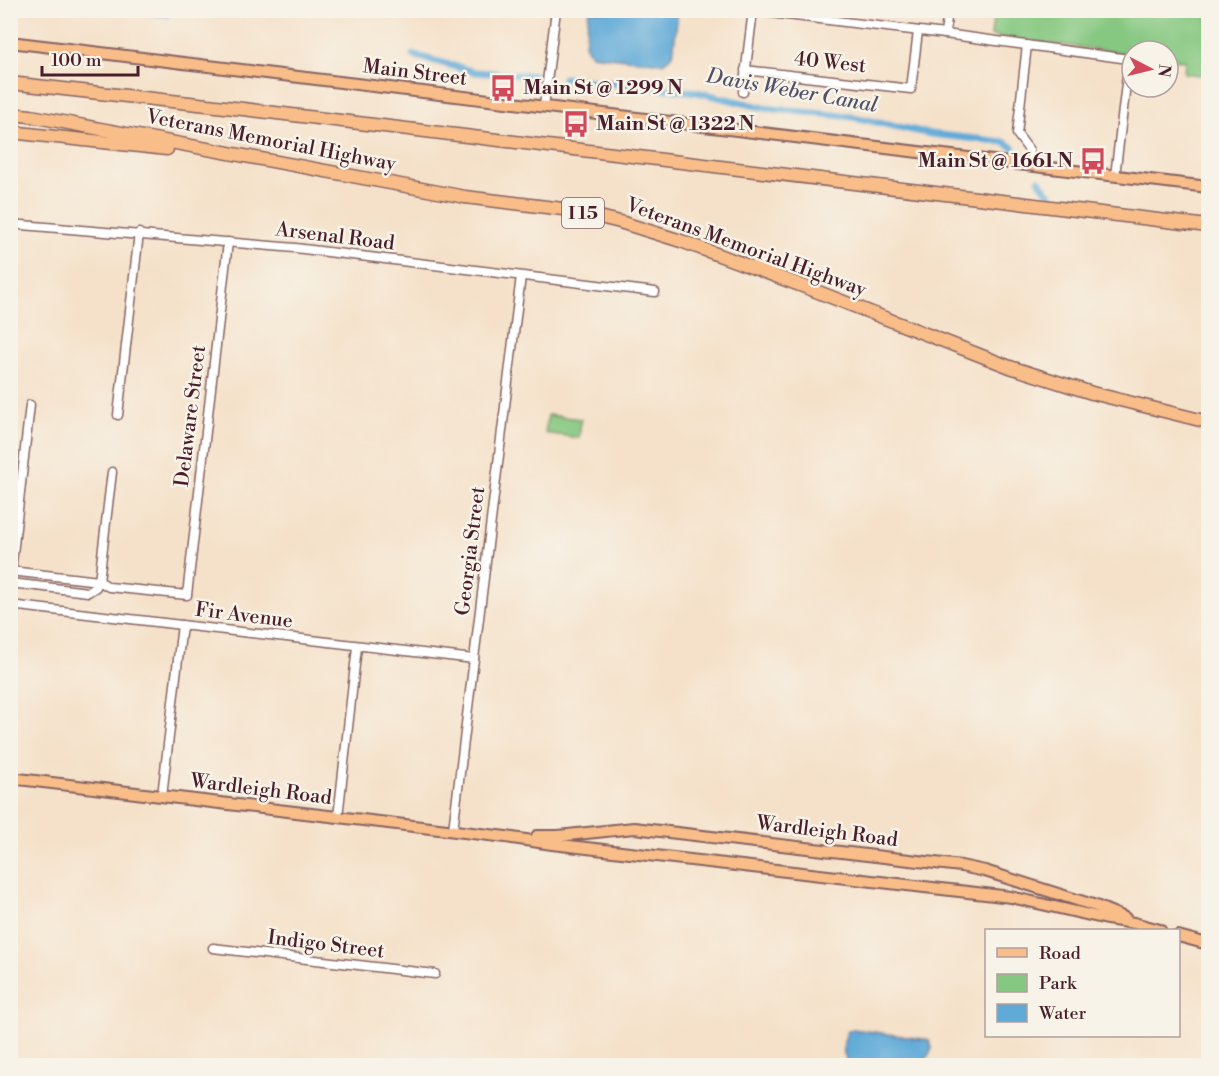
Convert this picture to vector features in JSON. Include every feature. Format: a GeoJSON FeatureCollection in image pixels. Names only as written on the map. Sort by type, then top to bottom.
{"type":"FeatureCollection","features":[{"type":"Feature","properties":{"kind":"highway","name":"Veterans Memorial Highway"},"geometry":{"type":"LineString","coordinates":[[10,81],[1209,226]]}},
{"type":"Feature","properties":{"kind":"highway","name":"Veterans Memorial Highway"},"geometry":{"type":"LineString","coordinates":[[10,114],[53,120],[465,197],[571,210],[620,222],[681,241],[808,288],[1010,367],[1092,393],[1209,422]]}},
{"type":"Feature","properties":{"kind":"highway"},"geometry":{"type":"LineString","coordinates":[[10,132],[261,160]]}},
{"type":"Feature","properties":{"kind":"main road","name":"Main Street"},"geometry":{"type":"LineString","coordinates":[[10,42],[1209,187]]}},
{"type":"Feature","properties":{"kind":"main road","name":"Wardleigh Road"},"geometry":{"type":"LineString","coordinates":[[10,778],[1011,897],[1157,929]]}},
{"type":"Feature","properties":{"kind":"main road","name":"Wardleigh Road"},"geometry":{"type":"LineString","coordinates":[[506,837],[558,836],[634,828],[952,865],[985,871],[1096,906],[1134,923]]}},
{"type":"Feature","properties":{"kind":"main road"},"geometry":{"type":"LineString","coordinates":[[1180,936],[1209,944]]}},
{"type":"Feature","properties":{"kind":"street"},"geometry":{"type":"LineString","coordinates":[[544,106],[556,10]]}},
{"type":"Feature","properties":{"kind":"street"},"geometry":{"type":"LineString","coordinates":[[945,34],[948,10]]}},
{"type":"Feature","properties":{"kind":"street"},"geometry":{"type":"LineString","coordinates":[[743,92],[753,11],[1129,59],[1115,176]]}},
{"type":"Feature","properties":{"kind":"street","name":"40 West"},"geometry":{"type":"LineString","coordinates":[[745,70],[911,89],[918,31]]}},
{"type":"Feature","properties":{"kind":"street"},"geometry":{"type":"LineString","coordinates":[[1027,45],[1017,134],[1029,150],[1033,166]]}},
{"type":"Feature","properties":{"kind":"street","name":"Arsenal Road"},"geometry":{"type":"LineString","coordinates":[[10,224],[139,233],[295,248],[655,292]]}},
{"type":"Feature","properties":{"kind":"street"},"geometry":{"type":"LineString","coordinates":[[118,415],[139,233]]}},
{"type":"Feature","properties":{"kind":"street","name":"Delaware Street"},"geometry":{"type":"LineString","coordinates":[[99,581],[109,587],[187,595],[228,242]]}},
{"type":"Feature","properties":{"kind":"street","name":"Georgia Street"},"geometry":{"type":"LineString","coordinates":[[453,830],[521,276]]}},
{"type":"Feature","properties":{"kind":"street"},"geometry":{"type":"LineString","coordinates":[[30,405],[11,571],[99,581]]}},
{"type":"Feature","properties":{"kind":"street"},"geometry":{"type":"LineString","coordinates":[[10,583],[88,592],[96,587],[99,581],[112,472]]}},
{"type":"Feature","properties":{"kind":"street","name":"Fir Avenue"},"geometry":{"type":"LineString","coordinates":[[10,605],[474,659]]}},
{"type":"Feature","properties":{"kind":"street"},"geometry":{"type":"LineString","coordinates":[[162,796],[182,625]]}},
{"type":"Feature","properties":{"kind":"street"},"geometry":{"type":"LineString","coordinates":[[338,817],[357,647]]}},
{"type":"Feature","properties":{"kind":"street","name":"Indigo Street"},"geometry":{"type":"LineString","coordinates":[[213,948],[435,974]]}},
{"type":"Feature","properties":{"kind":"green space"},"geometry":{"type":"Polygon","coordinates":[[[994,11],[1208,11],[1208,105],[1204,104],[1207,76],[1184,73],[1185,61],[1180,60],[1180,39],[1120,39],[1120,52],[991,36],[994,11]]]}},
{"type":"Feature","properties":{"kind":"green space"},"geometry":{"type":"Polygon","coordinates":[[[548,415],[581,419],[579,438],[545,433],[548,415]]]}},
{"type":"Feature","properties":{"kind":"water"},"geometry":{"type":"Polygon","coordinates":[[[589,11],[678,11],[673,55],[663,63],[591,55],[585,44],[589,11]]]}},
{"type":"Feature","properties":{"kind":"water"},"geometry":{"type":"Polygon","coordinates":[[[853,1029],[929,1040],[932,1048],[925,1062],[916,1064],[851,1065],[845,1058],[844,1044],[848,1031],[853,1029]]]}},
{"type":"Feature","properties":{"kind":"waterway","name":"Davis Weber Canal"},"geometry":{"type":"LineString","coordinates":[[132,10],[167,14]]}},
{"type":"Feature","properties":{"kind":"waterway","name":"Davis Weber Canal"},"geometry":{"type":"LineString","coordinates":[[413,55],[475,72],[538,76]]}},
{"type":"Feature","properties":{"kind":"waterway","name":"Davis Weber Canal"},"geometry":{"type":"LineString","coordinates":[[564,78],[697,92],[765,108],[853,117],[931,134],[1004,142],[1013,147]]}},
{"type":"Feature","properties":{"kind":"waterway"},"geometry":{"type":"LineString","coordinates":[[1039,180],[1051,196]]}},
{"type":"Feature","properties":{"kind":"place","name":"Main St @ 1299 N"},"geometry":{"type":"Point","coordinates":[503,88]}},
{"type":"Feature","properties":{"kind":"place","name":"Main St @ 1322 N"},"geometry":{"type":"Point","coordinates":[576,124]}},
{"type":"Feature","properties":{"kind":"place","name":"Main St @ 1661 N"},"geometry":{"type":"Point","coordinates":[1093,161]}}]}
